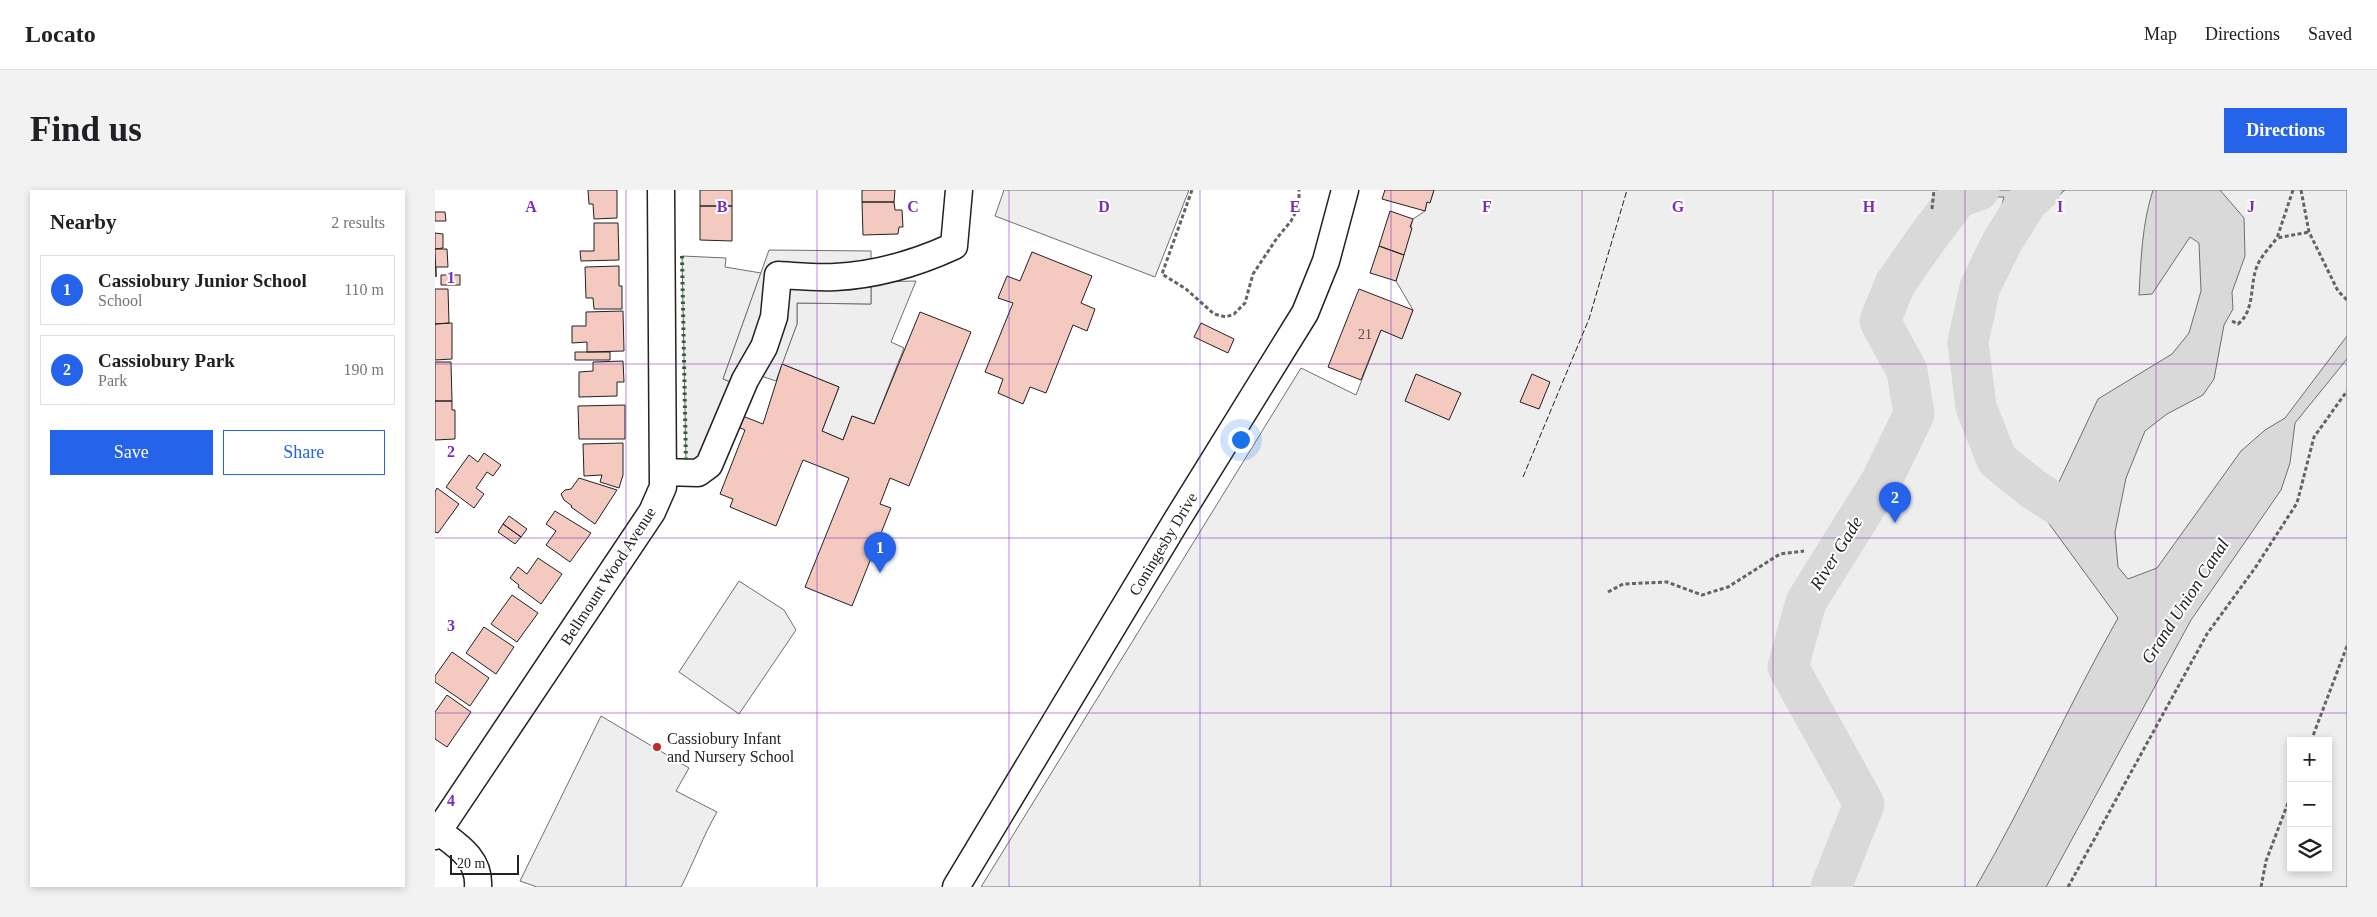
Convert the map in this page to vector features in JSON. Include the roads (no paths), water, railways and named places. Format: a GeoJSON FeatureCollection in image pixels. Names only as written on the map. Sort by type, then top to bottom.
{"type":"FeatureCollection","features":[{"type":"Feature","properties":{"kind":"street","name":"Bellmount Wood Avenue"},"geometry":{"type":"LineString","coordinates":[[437,834],[652,512],[663,486],[661,190]]}},
{"type":"Feature","properties":{"kind":"street"},"geometry":{"type":"LineString","coordinates":[[664,472],[698,473],[709,465],[745,380],[764,347],[774,317],[777,275],[836,277],[881,271],[928,257],[953,246],[959,190]]}},
{"type":"Feature","properties":{"kind":"street","name":"Coningesby Drive"},"geometry":{"type":"LineString","coordinates":[[955,887],[1175,523],[1305,313],[1325,261],[1345,190]]}},
{"type":"Feature","properties":{"kind":"street"},"geometry":{"type":"LineString","coordinates":[[437,834],[469,854],[479,875],[478,887]]}},
{"type":"Feature","properties":{"kind":"water"},"geometry":{"type":"Polygon","coordinates":[[[1967,190],[2065,190],[2047,206],[1980,287],[2004,197],[1958,197],[1967,190]]]}},
{"type":"Feature","properties":{"kind":"water","name":"Grand Union Canal"},"geometry":{"type":"Polygon","coordinates":[[[2153,190],[2220,190],[2244,218],[2245,256],[2232,292],[2233,309],[2224,325],[2214,379],[2203,395],[2167,414],[2145,431],[2126,478],[2115,532],[2118,567],[2128,579],[2157,568],[2241,451],[2265,430],[2285,418],[2347,336],[2347,359],[2295,423],[2290,463],[2281,490],[2191,620],[2046,887],[1976,887],[2118,618],[2039,510],[2033,489],[2058,484],[2098,399],[2172,354],[2189,333],[2201,291],[2199,243],[2190,237],[2152,294],[2139,295],[2144,229],[2153,190]]]}},
{"type":"Feature","properties":{"kind":"waterway","name":"River Gade"},"geometry":{"type":"LineString","coordinates":[[1831,887],[1864,804],[1788,667],[1806,602],[1882,480],[1914,414],[1907,371],[1880,321],[1895,284],[1958,197],[1979,190]]}},
{"type":"Feature","properties":{"kind":"waterway"},"geometry":{"type":"LineString","coordinates":[[2040,190],[2027,202],[2002,242],[1980,287],[1968,342],[1976,407],[1997,460],[2033,489],[2081,520]]}},
{"type":"Feature","properties":{"kind":"place","name":"Cassiobury Park"},"geometry":{"type":"Point","coordinates":[1895,523]}},
{"type":"Feature","properties":{"kind":"place","name":"Cassiobury Junior School"},"geometry":{"type":"Point","coordinates":[880,573]}},
{"type":"Feature","properties":{"kind":"place","name":"Cassiobury Infant and Nursery School"},"geometry":{"type":"Point","coordinates":[657,747]}}]}
